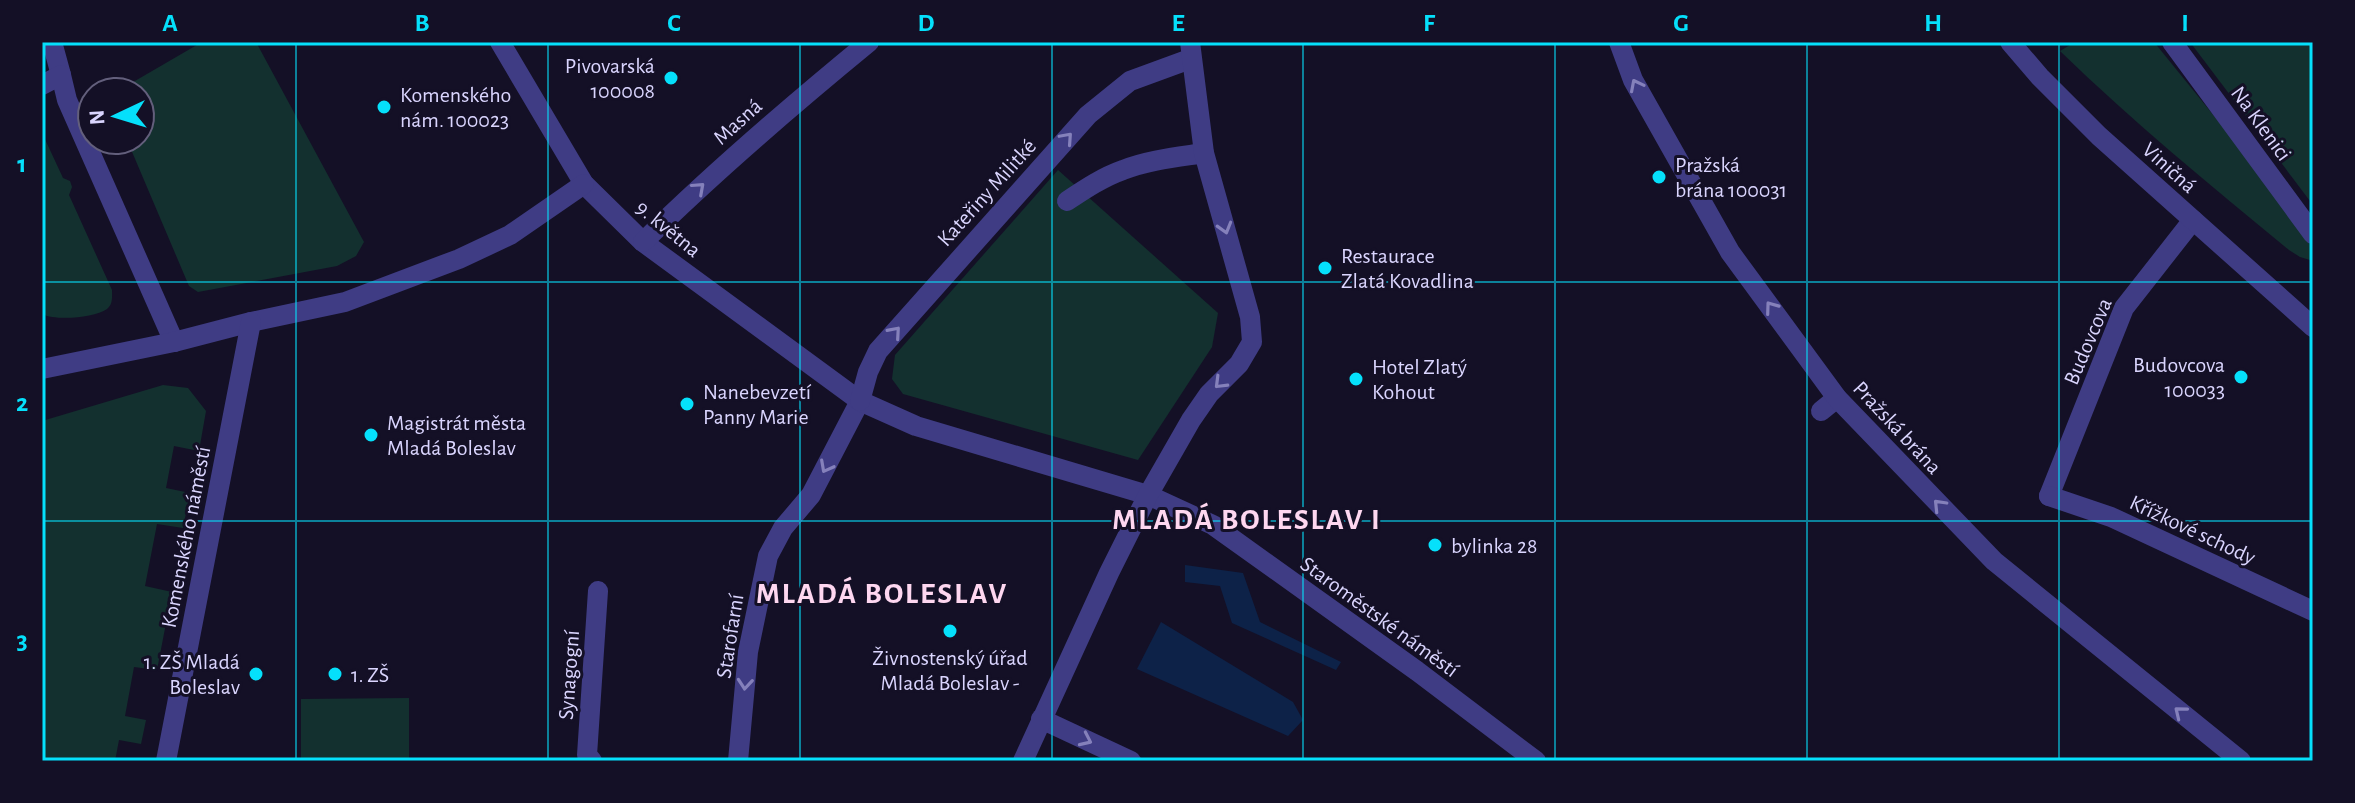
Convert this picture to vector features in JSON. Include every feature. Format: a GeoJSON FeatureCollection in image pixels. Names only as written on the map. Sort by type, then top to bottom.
{"type":"FeatureCollection","features":[{"type":"Feature","properties":{"kind":"street"},"geometry":{"type":"LineString","coordinates":[[52,42],[67,100],[174,342]]}},
{"type":"Feature","properties":{"kind":"street","name":"9. května"},"geometry":{"type":"LineString","coordinates":[[500,42],[584,184],[643,242],[860,401]]}},
{"type":"Feature","properties":{"kind":"street","name":"Masná"},"geometry":{"type":"LineString","coordinates":[[643,242],[773,120],[869,42]]}},
{"type":"Feature","properties":{"kind":"street","name":"Pražská brána"},"geometry":{"type":"LineString","coordinates":[[1619,42],[1633,80],[1730,252],[1829,405],[1994,561],[2241,761]]}},
{"type":"Feature","properties":{"kind":"street","name":"Viničná"},"geometry":{"type":"LineString","coordinates":[[2010,42],[2099,136],[2311,319]]}},
{"type":"Feature","properties":{"kind":"street","name":"Na Klenici"},"geometry":{"type":"LineString","coordinates":[[2172,42],[2313,234]]}},
{"type":"Feature","properties":{"kind":"street"},"geometry":{"type":"LineString","coordinates":[[1023,761],[1148,495],[1191,420],[1209,394],[1239,364],[1252,342],[1250,317],[1204,153],[1190,51]]}},
{"type":"Feature","properties":{"kind":"street","name":"Kateřiny Militké"},"geometry":{"type":"LineString","coordinates":[[860,401],[878,351],[1088,115],[1130,81],[1190,51]]}},
{"type":"Feature","properties":{"kind":"street"},"geometry":{"type":"LineString","coordinates":[[42,85],[61,75]]}},
{"type":"Feature","properties":{"kind":"street"},"geometry":{"type":"LineString","coordinates":[[1067,201],[1124,169],[1204,153]]}},
{"type":"Feature","properties":{"kind":"street"},"geometry":{"type":"LineString","coordinates":[[45,366],[174,342],[345,302],[459,259],[510,235],[584,184]]}},
{"type":"Feature","properties":{"kind":"street","name":"Budovcova"},"geometry":{"type":"LineString","coordinates":[[2049,496],[2124,308],[2193,220]]}},
{"type":"Feature","properties":{"kind":"street","name":"Komenského náměstí"},"geometry":{"type":"LineString","coordinates":[[166,761],[251,322]]}},
{"type":"Feature","properties":{"kind":"street","name":"Staroměstské náměstí"},"geometry":{"type":"LineString","coordinates":[[860,401],[916,426],[1148,495],[1213,525],[1417,671],[1536,761]]}},
{"type":"Feature","properties":{"kind":"street","name":"Starofarní"},"geometry":{"type":"LineString","coordinates":[[738,761],[748,652],[768,556],[783,528],[811,495],[860,401]]}},
{"type":"Feature","properties":{"kind":"street","name":"Křížkové schody"},"geometry":{"type":"LineString","coordinates":[[2049,496],[2111,517],[2313,611]]}},
{"type":"Feature","properties":{"kind":"street","name":"Synagogní"},"geometry":{"type":"LineString","coordinates":[[592,761],[587,755],[598,591]]}},
{"type":"Feature","properties":{"kind":"street"},"geometry":{"type":"LineString","coordinates":[[1041,719],[1131,761]]}},
{"type":"Feature","properties":{"kind":"green space"},"geometry":{"type":"Polygon","coordinates":[[[202,42],[256,42],[364,242],[356,256],[337,266],[198,292],[189,286],[134,156],[156,156],[156,76],[144,76],[202,42]]]}},
{"type":"Feature","properties":{"kind":"green space"},"geometry":{"type":"Polygon","coordinates":[[[2075,42],[2154,42],[2245,154],[2313,248],[2313,258],[2300,257],[2289,250],[2116,103],[2060,51],[2075,42]]]}},
{"type":"Feature","properties":{"kind":"green space"},"geometry":{"type":"Polygon","coordinates":[[[2190,42],[2313,42],[2313,205],[2190,42]]]}},
{"type":"Feature","properties":{"kind":"green space"},"geometry":{"type":"Polygon","coordinates":[[[42,127],[63,178],[70,181],[72,187],[69,195],[112,290],[109,307],[93,315],[65,318],[42,314],[42,127]]]}},
{"type":"Feature","properties":{"kind":"green space"},"geometry":{"type":"Polygon","coordinates":[[[1058,170],[1218,313],[1212,347],[1138,460],[903,394],[892,379],[895,355],[1058,170]]]}},
{"type":"Feature","properties":{"kind":"green space"},"geometry":{"type":"Polygon","coordinates":[[[163,385],[188,388],[206,411],[199,451],[174,446],[166,488],[190,493],[183,528],[157,524],[145,586],[172,592],[157,670],[134,667],[125,716],[146,720],[141,744],[119,740],[115,761],[42,761],[42,421],[163,385]]]}},
{"type":"Feature","properties":{"kind":"green space"},"geometry":{"type":"Polygon","coordinates":[[[409,698],[409,761],[301,761],[301,699],[409,698]]]}},
{"type":"Feature","properties":{"kind":"water"},"geometry":{"type":"Polygon","coordinates":[[[1185,565],[1243,573],[1260,622],[1341,662],[1336,670],[1232,623],[1220,586],[1185,582],[1185,565]]]}},
{"type":"Feature","properties":{"kind":"water"},"geometry":{"type":"Polygon","coordinates":[[[1161,622],[1293,702],[1303,720],[1288,736],[1137,669],[1161,622]]]}},
{"type":"Feature","properties":{"kind":"place","name":"Pivovarská 100008"},"geometry":{"type":"Point","coordinates":[671,78]}},
{"type":"Feature","properties":{"kind":"place","name":"Komenského nám. 100023"},"geometry":{"type":"Point","coordinates":[384,107]}},
{"type":"Feature","properties":{"kind":"place","name":"Pražská brána 100031"},"geometry":{"type":"Point","coordinates":[1659,177]}},
{"type":"Feature","properties":{"kind":"place","name":"Restaurace Zlatá Kovadlina"},"geometry":{"type":"Point","coordinates":[1325,268]}},
{"type":"Feature","properties":{"kind":"place","name":"Budovcova 100033"},"geometry":{"type":"Point","coordinates":[2241,377]}},
{"type":"Feature","properties":{"kind":"place","name":"Hotel Zlatý Kohout"},"geometry":{"type":"Point","coordinates":[1356,379]}},
{"type":"Feature","properties":{"kind":"place","name":"Nanebevzetí Panny Marie"},"geometry":{"type":"Point","coordinates":[687,404]}},
{"type":"Feature","properties":{"kind":"place","name":"Magistrát města Mladá Boleslav"},"geometry":{"type":"Point","coordinates":[371,435]}},
{"type":"Feature","properties":{"kind":"place","name":"bylinka 28"},"geometry":{"type":"Point","coordinates":[1435,545]}},
{"type":"Feature","properties":{"kind":"place","name":"Živnostenský úřad Mladá Boleslav -"},"geometry":{"type":"Point","coordinates":[950,631]}},
{"type":"Feature","properties":{"kind":"place","name":"1. ZŠ Mladá Boleslav"},"geometry":{"type":"Point","coordinates":[256,674]}},
{"type":"Feature","properties":{"kind":"place","name":"1. ZŠ"},"geometry":{"type":"Point","coordinates":[335,674]}},
{"type":"Feature","properties":{"kind":"district","name":"MLADÁ BOLESLAV I"},"geometry":{"type":"Point","coordinates":[1247,519]}},
{"type":"Feature","properties":{"kind":"district","name":"MLADÁ BOLESLAV"},"geometry":{"type":"Point","coordinates":[882,593]}}]}
